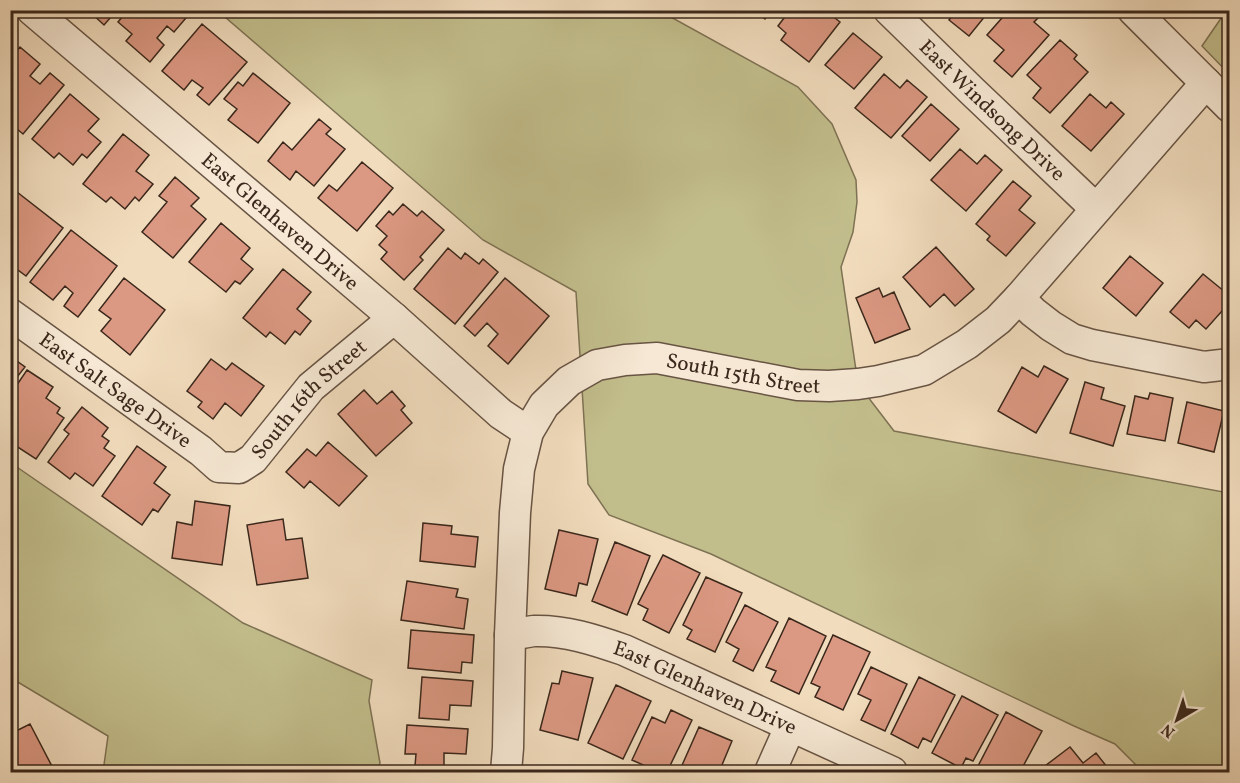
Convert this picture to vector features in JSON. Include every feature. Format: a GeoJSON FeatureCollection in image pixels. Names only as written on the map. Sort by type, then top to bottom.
{"type":"FeatureCollection","features":[{"type":"Feature","properties":{"kind":"street","name":"East Glenhaven Drive"},"geometry":{"type":"LineString","coordinates":[[32,10],[394,318],[501,414],[528,432]]}},
{"type":"Feature","properties":{"kind":"street","name":"East Windsong Drive"},"geometry":{"type":"LineString","coordinates":[[889,10],[1096,208]]}},
{"type":"Feature","properties":{"kind":"street"},"geometry":{"type":"LineString","coordinates":[[1133,10],[1230,106]]}},
{"type":"Feature","properties":{"kind":"street","name":"South 15th Street"},"geometry":{"type":"LineString","coordinates":[[506,772],[510,635],[519,469],[528,432],[544,405],[568,381],[597,365],[657,358],[798,385],[858,384],[924,370],[967,344],[998,320],[1206,83]]}},
{"type":"Feature","properties":{"kind":"street"},"geometry":{"type":"LineString","coordinates":[[1019,298],[1033,312],[1072,339],[1204,367],[1230,364]]}},
{"type":"Feature","properties":{"kind":"street","name":"East Salt Sage Drive"},"geometry":{"type":"LineString","coordinates":[[10,314],[201,451],[219,467]]}},
{"type":"Feature","properties":{"kind":"street","name":"South 16th Street"},"geometry":{"type":"LineString","coordinates":[[219,467],[239,468],[253,459],[311,387],[394,318]]}},
{"type":"Feature","properties":{"kind":"street","name":"East Glenhaven Drive"},"geometry":{"type":"LineString","coordinates":[[510,635],[533,631],[560,633],[588,638],[624,650],[892,772]]}},
{"type":"Feature","properties":{"kind":"street"},"geometry":{"type":"LineString","coordinates":[[770,772],[790,727]]}},
{"type":"Feature","properties":{"kind":"shaded area"},"geometry":{"type":"Polygon","coordinates":[[[218,11],[660,11],[798,87],[832,124],[856,180],[857,202],[853,232],[841,267],[858,384],[894,431],[1229,493],[1229,772],[1143,772],[1115,744],[711,554],[609,515],[588,484],[576,292],[483,240],[218,11]]]}},
{"type":"Feature","properties":{"kind":"shaded area"},"geometry":{"type":"Polygon","coordinates":[[[1226,11],[1229,11],[1229,74],[1202,46],[1226,11]]]}},
{"type":"Feature","properties":{"kind":"shaded area"},"geometry":{"type":"Polygon","coordinates":[[[11,463],[243,623],[372,680],[369,701],[380,763],[377,772],[103,772],[108,736],[11,678],[11,463]]]}},
{"type":"Feature","properties":{"kind":"building"},"geometry":{"type":"Polygon","coordinates":[[[89,10],[117,10],[104,25],[89,11],[89,10]]]}},
{"type":"Feature","properties":{"kind":"building"},"geometry":{"type":"Polygon","coordinates":[[[128,10],[189,10],[191,12],[174,32],[167,26],[157,38],[164,45],[150,62],[126,41],[132,34],[118,22],[128,10]]]}},
{"type":"Feature","properties":{"kind":"building"},"geometry":{"type":"Polygon","coordinates":[[[753,10],[771,10],[765,19],[753,10]]]}},
{"type":"Feature","properties":{"kind":"building"},"geometry":{"type":"Polygon","coordinates":[[[790,10],[825,10],[840,22],[809,62],[781,40],[786,33],[778,26],[790,10]]]}},
{"type":"Feature","properties":{"kind":"building"},"geometry":{"type":"Polygon","coordinates":[[[957,10],[990,10],[969,36],[949,20],[957,10]]]}},
{"type":"Feature","properties":{"kind":"building"},"geometry":{"type":"Polygon","coordinates":[[[1009,10],[1029,10],[1038,18],[1034,22],[1049,35],[1012,77],[994,61],[1004,50],[987,35],[1009,10]]]}},
{"type":"Feature","properties":{"kind":"building"},"geometry":{"type":"Polygon","coordinates":[[[202,24],[247,62],[209,105],[197,95],[203,88],[192,80],[184,90],[162,71],[202,24]]]}},
{"type":"Feature","properties":{"kind":"building"},"geometry":{"type":"Polygon","coordinates":[[[853,33],[882,57],[854,89],[825,65],[853,33]]]}},
{"type":"Feature","properties":{"kind":"building"},"geometry":{"type":"Polygon","coordinates":[[[1060,40],[1077,55],[1074,59],[1088,72],[1050,113],[1033,98],[1041,88],[1027,75],[1060,40]]]}},
{"type":"Feature","properties":{"kind":"building"},"geometry":{"type":"Polygon","coordinates":[[[20,47],[40,64],[30,76],[40,84],[50,73],[64,85],[23,134],[10,123],[10,58],[20,47]]]}},
{"type":"Feature","properties":{"kind":"building"},"geometry":{"type":"Polygon","coordinates":[[[253,73],[290,103],[258,143],[228,120],[237,109],[224,99],[238,82],[243,86],[253,73]]]}},
{"type":"Feature","properties":{"kind":"building"},"geometry":{"type":"Polygon","coordinates":[[[884,74],[900,88],[907,80],[927,97],[891,138],[855,108],[884,74]]]}},
{"type":"Feature","properties":{"kind":"building"},"geometry":{"type":"Polygon","coordinates":[[[70,94],[99,119],[88,131],[101,142],[87,158],[82,154],[73,165],[59,153],[54,158],[32,139],[70,94]]]}},
{"type":"Feature","properties":{"kind":"building"},"geometry":{"type":"Polygon","coordinates":[[[1090,94],[1106,108],[1111,102],[1124,114],[1091,151],[1062,126],[1090,94]]]}},
{"type":"Feature","properties":{"kind":"building"},"geometry":{"type":"Polygon","coordinates":[[[931,104],[959,129],[930,161],[902,136],[931,104]]]}},
{"type":"Feature","properties":{"kind":"building"},"geometry":{"type":"Polygon","coordinates":[[[319,119],[331,129],[326,134],[345,149],[314,186],[296,171],[290,180],[268,161],[283,142],[292,150],[319,119]]]}},
{"type":"Feature","properties":{"kind":"building"},"geometry":{"type":"Polygon","coordinates":[[[123,134],[149,155],[136,171],[153,184],[139,201],[135,197],[125,209],[111,197],[106,202],[83,184],[123,134]]]}},
{"type":"Feature","properties":{"kind":"building"},"geometry":{"type":"Polygon","coordinates":[[[960,149],[977,164],[985,155],[1002,170],[966,211],[931,180],[960,149]]]}},
{"type":"Feature","properties":{"kind":"building"},"geometry":{"type":"Polygon","coordinates":[[[362,162],[393,188],[357,231],[318,198],[329,185],[337,191],[362,162]]]}},
{"type":"Feature","properties":{"kind":"building"},"geometry":{"type":"Polygon","coordinates":[[[175,177],[199,198],[191,206],[206,219],[173,258],[142,232],[167,202],[159,196],[175,177]]]}},
{"type":"Feature","properties":{"kind":"building"},"geometry":{"type":"Polygon","coordinates":[[[1013,181],[1031,196],[1019,210],[1035,223],[1006,256],[987,240],[990,236],[976,224],[1013,181]]]}},
{"type":"Feature","properties":{"kind":"building"},"geometry":{"type":"Polygon","coordinates":[[[17,192],[63,228],[26,276],[10,264],[10,200],[17,192]]]}},
{"type":"Feature","properties":{"kind":"building"},"geometry":{"type":"Polygon","coordinates":[[[403,204],[417,216],[422,211],[444,230],[420,257],[423,260],[404,280],[381,259],[387,252],[379,245],[387,236],[376,226],[389,211],[393,215],[403,204]]]}},
{"type":"Feature","properties":{"kind":"building"},"geometry":{"type":"Polygon","coordinates":[[[221,223],[250,248],[241,259],[253,269],[240,284],[235,281],[226,292],[189,262],[221,223]]]}},
{"type":"Feature","properties":{"kind":"building"},"geometry":{"type":"Polygon","coordinates":[[[71,230],[117,266],[78,317],[64,306],[73,293],[65,286],[53,300],[30,282],[71,230]]]}},
{"type":"Feature","properties":{"kind":"building"},"geometry":{"type":"Polygon","coordinates":[[[936,247],[974,289],[955,306],[944,294],[930,307],[903,277],[936,247]]]}},
{"type":"Feature","properties":{"kind":"building"},"geometry":{"type":"Polygon","coordinates":[[[448,248],[461,259],[465,253],[479,264],[483,259],[498,272],[455,324],[414,289],[448,248]]]}},
{"type":"Feature","properties":{"kind":"building"},"geometry":{"type":"Polygon","coordinates":[[[1130,256],[1163,283],[1136,316],[1103,288],[1130,256]]]}},
{"type":"Feature","properties":{"kind":"building"},"geometry":{"type":"Polygon","coordinates":[[[283,269],[311,292],[297,309],[311,321],[300,335],[295,331],[285,344],[270,332],[266,337],[243,318],[283,269]]]}},
{"type":"Feature","properties":{"kind":"building"},"geometry":{"type":"Polygon","coordinates":[[[1203,274],[1230,296],[1230,302],[1206,329],[1196,320],[1189,328],[1170,312],[1203,274]]]}},
{"type":"Feature","properties":{"kind":"building"},"geometry":{"type":"Polygon","coordinates":[[[124,278],[165,310],[130,355],[101,331],[111,319],[99,310],[124,278]]]}},
{"type":"Feature","properties":{"kind":"building"},"geometry":{"type":"Polygon","coordinates":[[[505,278],[549,316],[508,364],[488,346],[498,334],[487,323],[475,336],[464,326],[505,278]]]}},
{"type":"Feature","properties":{"kind":"building"},"geometry":{"type":"Polygon","coordinates":[[[879,288],[883,297],[894,292],[910,329],[875,343],[856,298],[879,288]]]}},
{"type":"Feature","properties":{"kind":"building"},"geometry":{"type":"Polygon","coordinates":[[[10,356],[25,367],[10,386],[10,356]]]}},
{"type":"Feature","properties":{"kind":"building"},"geometry":{"type":"Polygon","coordinates":[[[211,359],[226,370],[232,363],[264,386],[241,416],[225,403],[213,419],[198,407],[202,402],[187,391],[211,359]]]}},
{"type":"Feature","properties":{"kind":"building"},"geometry":{"type":"Polygon","coordinates":[[[1044,366],[1068,379],[1036,433],[998,411],[1022,367],[1038,377],[1044,366]]]}},
{"type":"Feature","properties":{"kind":"building"},"geometry":{"type":"Polygon","coordinates":[[[27,370],[53,387],[46,398],[60,408],[57,413],[64,418],[36,459],[10,442],[10,395],[27,370]]]}},
{"type":"Feature","properties":{"kind":"building"},"geometry":{"type":"Polygon","coordinates":[[[1085,382],[1104,388],[1101,399],[1125,406],[1113,446],[1070,433],[1085,382]]]}},
{"type":"Feature","properties":{"kind":"building"},"geometry":{"type":"Polygon","coordinates":[[[364,390],[377,404],[392,391],[405,406],[401,410],[412,423],[376,456],[338,414],[364,390]]]}},
{"type":"Feature","properties":{"kind":"building"},"geometry":{"type":"Polygon","coordinates":[[[1150,393],[1173,398],[1165,441],[1127,434],[1135,396],[1148,399],[1150,393]]]}},
{"type":"Feature","properties":{"kind":"building"},"geometry":{"type":"Polygon","coordinates":[[[1187,402],[1224,411],[1214,452],[1178,443],[1187,402]]]}},
{"type":"Feature","properties":{"kind":"building"},"geometry":{"type":"Polygon","coordinates":[[[82,407],[108,428],[102,436],[109,441],[104,448],[115,456],[93,486],[75,473],[70,479],[48,462],[69,434],[64,430],[82,407]]]}},
{"type":"Feature","properties":{"kind":"building"},"geometry":{"type":"Polygon","coordinates":[[[328,442],[367,476],[339,506],[310,481],[304,488],[286,472],[307,449],[316,456],[328,442]]]}},
{"type":"Feature","properties":{"kind":"building"},"geometry":{"type":"Polygon","coordinates":[[[137,446],[166,467],[154,483],[170,495],[158,512],[153,509],[142,525],[102,496],[137,446]]]}},
{"type":"Feature","properties":{"kind":"building"},"geometry":{"type":"Polygon","coordinates":[[[195,501],[230,506],[222,565],[172,558],[177,522],[192,525],[195,501]]]}},
{"type":"Feature","properties":{"kind":"building"},"geometry":{"type":"Polygon","coordinates":[[[283,519],[286,540],[302,538],[308,578],[257,585],[247,525],[283,519]]]}},
{"type":"Feature","properties":{"kind":"building"},"geometry":{"type":"Polygon","coordinates":[[[423,523],[452,526],[451,534],[478,537],[475,567],[420,561],[423,523]]]}},
{"type":"Feature","properties":{"kind":"building"},"geometry":{"type":"Polygon","coordinates":[[[559,530],[598,539],[587,585],[579,583],[576,596],[545,589],[559,530]]]}},
{"type":"Feature","properties":{"kind":"building"},"geometry":{"type":"Polygon","coordinates":[[[615,542],[650,556],[627,615],[592,601],[615,542]]]}},
{"type":"Feature","properties":{"kind":"building"},"geometry":{"type":"Polygon","coordinates":[[[663,555],[700,573],[669,633],[643,620],[648,609],[638,604],[663,555]]]}},
{"type":"Feature","properties":{"kind":"building"},"geometry":{"type":"Polygon","coordinates":[[[706,577],[742,593],[715,652],[687,639],[692,630],[683,625],[706,577]]]}},
{"type":"Feature","properties":{"kind":"building"},"geometry":{"type":"Polygon","coordinates":[[[407,581],[458,589],[456,597],[468,599],[464,629],[401,620],[407,581]]]}},
{"type":"Feature","properties":{"kind":"building"},"geometry":{"type":"Polygon","coordinates":[[[745,605],[778,622],[753,671],[733,661],[739,649],[726,642],[745,605]]]}},
{"type":"Feature","properties":{"kind":"building"},"geometry":{"type":"Polygon","coordinates":[[[789,618],[826,636],[799,694],[771,681],[776,671],[766,667],[789,618]]]}},
{"type":"Feature","properties":{"kind":"building"},"geometry":{"type":"Polygon","coordinates":[[[411,630],[474,635],[472,663],[462,662],[461,673],[408,668],[411,630]]]}},
{"type":"Feature","properties":{"kind":"building"},"geometry":{"type":"Polygon","coordinates":[[[833,635],[870,652],[843,710],[815,697],[820,687],[811,683],[833,635]]]}},
{"type":"Feature","properties":{"kind":"building"},"geometry":{"type":"Polygon","coordinates":[[[871,667],[907,684],[885,731],[861,720],[871,700],[858,694],[871,667]]]}},
{"type":"Feature","properties":{"kind":"building"},"geometry":{"type":"Polygon","coordinates":[[[562,671],[593,678],[578,740],[540,730],[552,683],[559,684],[562,671]]]}},
{"type":"Feature","properties":{"kind":"building"},"geometry":{"type":"Polygon","coordinates":[[[422,677],[473,681],[471,706],[450,705],[449,720],[419,718],[422,677]]]}},
{"type":"Feature","properties":{"kind":"building"},"geometry":{"type":"Polygon","coordinates":[[[919,677],[955,695],[931,742],[923,738],[918,748],[891,734],[919,677]]]}},
{"type":"Feature","properties":{"kind":"building"},"geometry":{"type":"Polygon","coordinates":[[[616,685],[651,701],[623,759],[588,743],[616,685]]]}},
{"type":"Feature","properties":{"kind":"building"},"geometry":{"type":"Polygon","coordinates":[[[962,696],[998,715],[973,761],[966,758],[961,768],[932,753],[962,696]]]}},
{"type":"Feature","properties":{"kind":"building"},"geometry":{"type":"Polygon","coordinates":[[[671,710],[692,720],[667,772],[659,772],[632,760],[652,717],[665,723],[671,710]]]}},
{"type":"Feature","properties":{"kind":"building"},"geometry":{"type":"Polygon","coordinates":[[[1006,712],[1042,731],[1020,772],[986,772],[977,768],[1006,712]]]}},
{"type":"Feature","properties":{"kind":"building"},"geometry":{"type":"Polygon","coordinates":[[[30,724],[55,772],[10,772],[10,734],[30,724]]]}},
{"type":"Feature","properties":{"kind":"building"},"geometry":{"type":"Polygon","coordinates":[[[407,725],[468,729],[466,754],[444,753],[444,768],[415,766],[416,754],[405,754],[407,725]]]}},
{"type":"Feature","properties":{"kind":"building"},"geometry":{"type":"Polygon","coordinates":[[[699,727],[732,741],[719,772],[679,772],[699,727]]]}},
{"type":"Feature","properties":{"kind":"building"},"geometry":{"type":"Polygon","coordinates":[[[1070,747],[1083,763],[1096,753],[1111,772],[1037,772],[1070,747]]]}}]}
